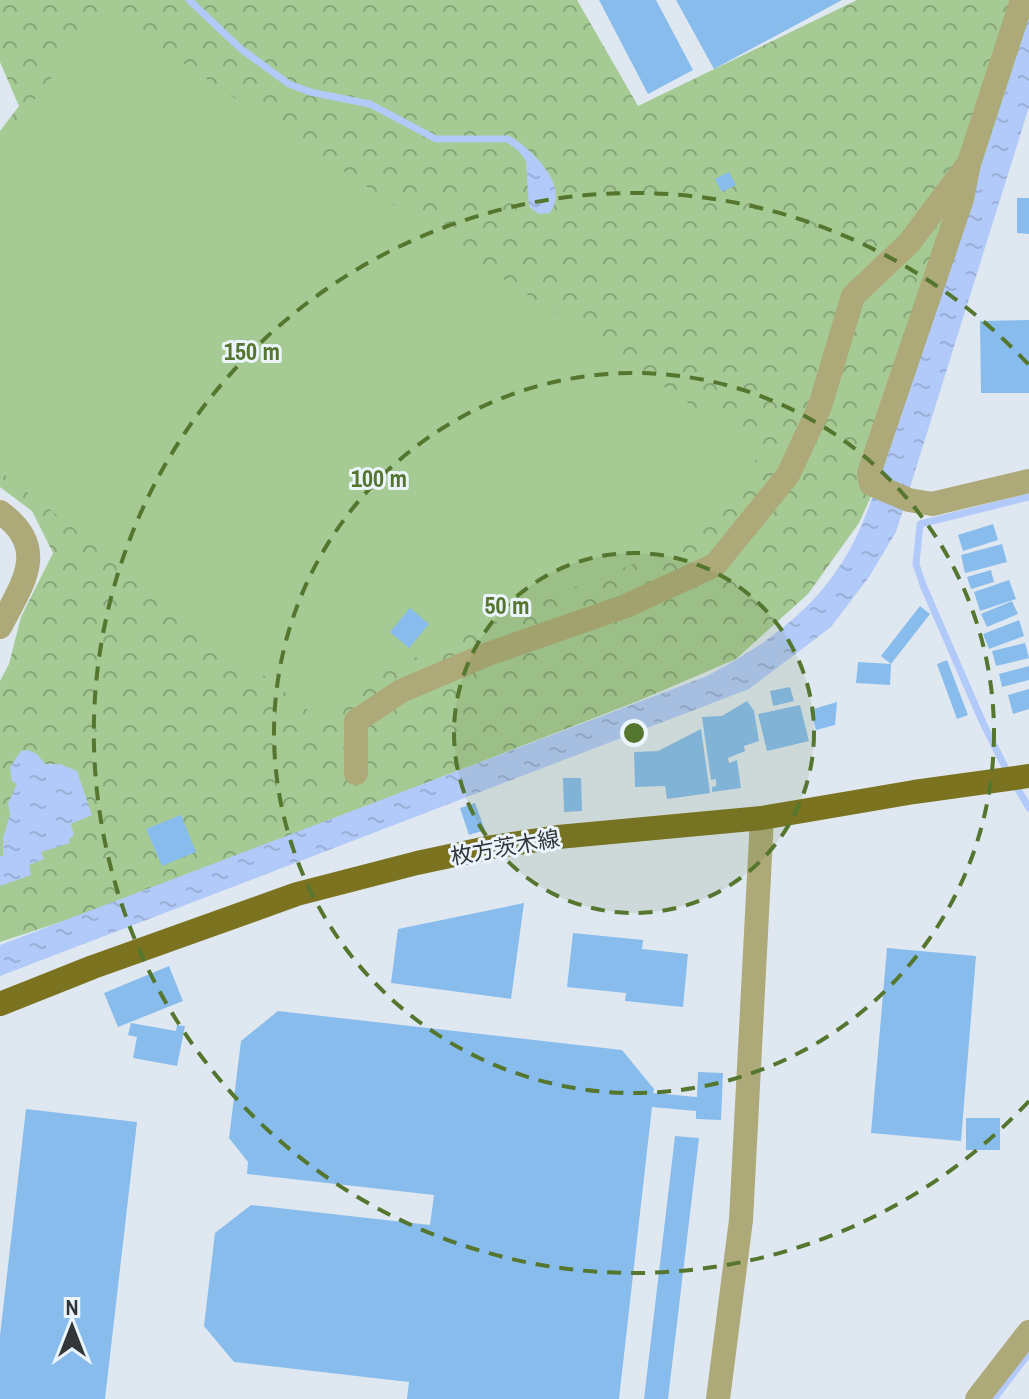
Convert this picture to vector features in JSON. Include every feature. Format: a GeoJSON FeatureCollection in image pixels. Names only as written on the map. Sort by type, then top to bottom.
{"type":"FeatureCollection","features":[{"type":"Feature","properties":{"kind":"main road","name":"枚方茨木線"},"geometry":{"type":"LineString","coordinates":[[0,1004],[297,894],[417,863],[558,837],[762,818],[1028,776]]}},
{"type":"Feature","properties":{"kind":"street"},"geometry":{"type":"LineString","coordinates":[[1022,0],[969,163],[962,199],[869,473],[871,484],[909,500],[932,504],[1029,481]]}},
{"type":"Feature","properties":{"kind":"street"},"geometry":{"type":"LineString","coordinates":[[356,773],[356,721],[401,691],[488,654],[626,606],[715,565],[788,475],[820,406],[853,296],[909,243],[969,163]]}},
{"type":"Feature","properties":{"kind":"street"},"geometry":{"type":"LineString","coordinates":[[0,512],[18,525],[30,553],[26,576],[0,627]]}},
{"type":"Feature","properties":{"kind":"street"},"geometry":{"type":"LineString","coordinates":[[718,1399],[741,1220],[762,818]]}},
{"type":"Feature","properties":{"kind":"street"},"geometry":{"type":"LineString","coordinates":[[977,1399],[1029,1332]]}},
{"type":"Feature","properties":{"kind":"green space"},"geometry":{"type":"Polygon","coordinates":[[[0,0],[577,0],[638,106],[857,0],[1029,0],[1029,45],[888,459],[859,523],[808,594],[736,659],[643,699],[109,906],[0,942],[0,681],[9,664],[21,617],[53,553],[32,511],[0,487],[0,131],[19,106],[0,62],[0,0]]]}},
{"type":"Feature","properties":{"kind":"green space"},"geometry":{"type":"Polygon","coordinates":[[[104,10],[761,452],[730,501],[688,543],[556,594],[361,682],[317,717],[0,471],[0,144],[104,10]]]}},
{"type":"Feature","properties":{"kind":"water"},"geometry":{"type":"Polygon","coordinates":[[[1029,18],[1029,107],[896,532],[869,577],[831,627],[749,689],[0,976],[0,945],[707,676],[762,643],[796,616],[839,567],[867,512],[1029,18]]]}},
{"type":"Feature","properties":{"kind":"water"},"geometry":{"type":"Polygon","coordinates":[[[525,147],[551,177],[556,195],[550,213],[539,214],[529,207],[526,161],[518,150],[525,147]]]}},
{"type":"Feature","properties":{"kind":"water"},"geometry":{"type":"Polygon","coordinates":[[[21,751],[37,754],[45,764],[60,764],[77,771],[92,815],[71,824],[74,835],[69,839],[70,843],[41,852],[44,859],[29,865],[31,875],[0,886],[0,856],[3,856],[3,838],[10,815],[8,803],[17,784],[12,781],[10,767],[21,751]]]}},
{"type":"Feature","properties":{"kind":"building"},"geometry":{"type":"Polygon","coordinates":[[[599,0],[656,0],[693,70],[648,94],[599,0]]]}},
{"type":"Feature","properties":{"kind":"building"},"geometry":{"type":"Polygon","coordinates":[[[676,0],[842,0],[714,69],[676,0]]]}},
{"type":"Feature","properties":{"kind":"building"},"geometry":{"type":"Polygon","coordinates":[[[729,172],[736,185],[722,192],[715,179],[729,172]]]}},
{"type":"Feature","properties":{"kind":"building"},"geometry":{"type":"Polygon","coordinates":[[[1017,198],[1029,198],[1029,234],[1017,233],[1017,198]]]}},
{"type":"Feature","properties":{"kind":"building"},"geometry":{"type":"Polygon","coordinates":[[[1029,320],[1029,393],[981,393],[980,321],[1029,320]]]}},
{"type":"Feature","properties":{"kind":"building"},"geometry":{"type":"Polygon","coordinates":[[[993,524],[998,540],[963,551],[958,535],[993,524]]]}},
{"type":"Feature","properties":{"kind":"building"},"geometry":{"type":"Polygon","coordinates":[[[1002,544],[1007,562],[965,573],[961,555],[1002,544]]]}},
{"type":"Feature","properties":{"kind":"building"},"geometry":{"type":"Polygon","coordinates":[[[991,570],[994,582],[971,589],[967,577],[991,570]]]}},
{"type":"Feature","properties":{"kind":"building"},"geometry":{"type":"Polygon","coordinates":[[[1009,580],[1016,599],[980,611],[974,592],[1009,580]]]}},
{"type":"Feature","properties":{"kind":"building"},"geometry":{"type":"Polygon","coordinates":[[[1012,601],[1018,614],[987,627],[981,614],[1012,601]]]}},
{"type":"Feature","properties":{"kind":"building"},"geometry":{"type":"Polygon","coordinates":[[[920,606],[930,614],[891,664],[881,656],[920,606]]]}},
{"type":"Feature","properties":{"kind":"building"},"geometry":{"type":"Polygon","coordinates":[[[410,608],[429,624],[409,648],[390,632],[410,608]]]}},
{"type":"Feature","properties":{"kind":"building"},"geometry":{"type":"Polygon","coordinates":[[[1019,620],[1024,636],[989,649],[983,634],[1019,620]]]}},
{"type":"Feature","properties":{"kind":"building"},"geometry":{"type":"Polygon","coordinates":[[[1025,643],[1029,658],[996,666],[992,651],[1025,643]]]}},
{"type":"Feature","properties":{"kind":"building"},"geometry":{"type":"Polygon","coordinates":[[[947,660],[968,715],[957,719],[937,664],[947,660]]]}},
{"type":"Feature","properties":{"kind":"building"},"geometry":{"type":"Polygon","coordinates":[[[858,662],[891,664],[890,685],[856,683],[858,662]]]}},
{"type":"Feature","properties":{"kind":"building"},"geometry":{"type":"Polygon","coordinates":[[[1029,666],[1029,680],[1002,687],[999,674],[1029,666]]]}},
{"type":"Feature","properties":{"kind":"building"},"geometry":{"type":"Polygon","coordinates":[[[790,687],[794,701],[773,706],[770,691],[790,687]]]}},
{"type":"Feature","properties":{"kind":"building"},"geometry":{"type":"Polygon","coordinates":[[[1029,689],[1029,709],[1013,714],[1008,695],[1029,689]]]}},
{"type":"Feature","properties":{"kind":"building"},"geometry":{"type":"Polygon","coordinates":[[[747,701],[754,711],[759,741],[744,746],[745,751],[728,758],[729,763],[737,760],[741,788],[712,792],[716,779],[711,780],[702,717],[722,716],[747,701]]]}},
{"type":"Feature","properties":{"kind":"building"},"geometry":{"type":"Polygon","coordinates":[[[837,702],[835,725],[816,730],[810,710],[837,702]]]}},
{"type":"Feature","properties":{"kind":"building"},"geometry":{"type":"Polygon","coordinates":[[[800,705],[809,741],[767,751],[758,714],[800,705]]]}},
{"type":"Feature","properties":{"kind":"building"},"geometry":{"type":"Polygon","coordinates":[[[701,729],[710,793],[667,799],[665,786],[635,787],[634,752],[658,751],[701,729]]]}},
{"type":"Feature","properties":{"kind":"building"},"geometry":{"type":"Polygon","coordinates":[[[563,778],[581,778],[582,811],[564,812],[563,778]]]}},
{"type":"Feature","properties":{"kind":"building"},"geometry":{"type":"Polygon","coordinates":[[[475,803],[485,830],[469,835],[460,808],[475,803]]]}},
{"type":"Feature","properties":{"kind":"building"},"geometry":{"type":"Polygon","coordinates":[[[181,815],[196,852],[162,866],[146,829],[181,815]]]}},
{"type":"Feature","properties":{"kind":"building"},"geometry":{"type":"Polygon","coordinates":[[[524,903],[511,999],[391,983],[398,929],[524,903]]]}},
{"type":"Feature","properties":{"kind":"building"},"geometry":{"type":"Polygon","coordinates":[[[573,933],[643,940],[642,949],[688,954],[683,1007],[625,1001],[626,993],[567,987],[573,933]]]}},
{"type":"Feature","properties":{"kind":"building"},"geometry":{"type":"Polygon","coordinates":[[[887,948],[976,956],[961,1141],[871,1133],[887,948]]]}},
{"type":"Feature","properties":{"kind":"building"},"geometry":{"type":"Polygon","coordinates":[[[169,966],[183,1001],[118,1027],[104,993],[169,966]]]}},
{"type":"Feature","properties":{"kind":"building"},"geometry":{"type":"Polygon","coordinates":[[[278,1011],[622,1050],[654,1089],[653,1093],[697,1097],[698,1072],[723,1073],[721,1120],[696,1119],[696,1111],[652,1107],[619,1399],[407,1399],[409,1382],[234,1362],[204,1326],[215,1233],[251,1205],[430,1225],[434,1195],[247,1174],[248,1162],[229,1138],[241,1041],[278,1011]]]}},
{"type":"Feature","properties":{"kind":"building"},"geometry":{"type":"Polygon","coordinates":[[[131,1023],[176,1031],[177,1025],[185,1026],[177,1066],[133,1058],[137,1037],[128,1035],[131,1023]]]}},
{"type":"Feature","properties":{"kind":"building"},"geometry":{"type":"Polygon","coordinates":[[[26,1109],[137,1122],[105,1399],[0,1399],[0,1336],[26,1109]]]}},
{"type":"Feature","properties":{"kind":"building"},"geometry":{"type":"Polygon","coordinates":[[[966,1118],[1000,1118],[1000,1150],[966,1150],[966,1118]]]}},
{"type":"Feature","properties":{"kind":"building"},"geometry":{"type":"Polygon","coordinates":[[[675,1136],[699,1138],[668,1399],[644,1399],[675,1136]]]}},
{"type":"Feature","properties":{"kind":"waterway"},"geometry":{"type":"LineString","coordinates":[[189,0],[241,49],[289,84],[310,92],[370,104],[436,139],[508,139],[521,148]]}},
{"type":"Feature","properties":{"kind":"waterway"},"geometry":{"type":"LineString","coordinates":[[1008,773],[983,723],[916,564],[920,524],[1029,497]]}},
{"type":"Feature","properties":{"kind":"waterway"},"geometry":{"type":"LineString","coordinates":[[1015,784],[1029,808]]}},
{"type":"Feature","properties":{"kind":"waterway"},"geometry":{"type":"LineString","coordinates":[[994,1399],[1029,1353]]}}]}
